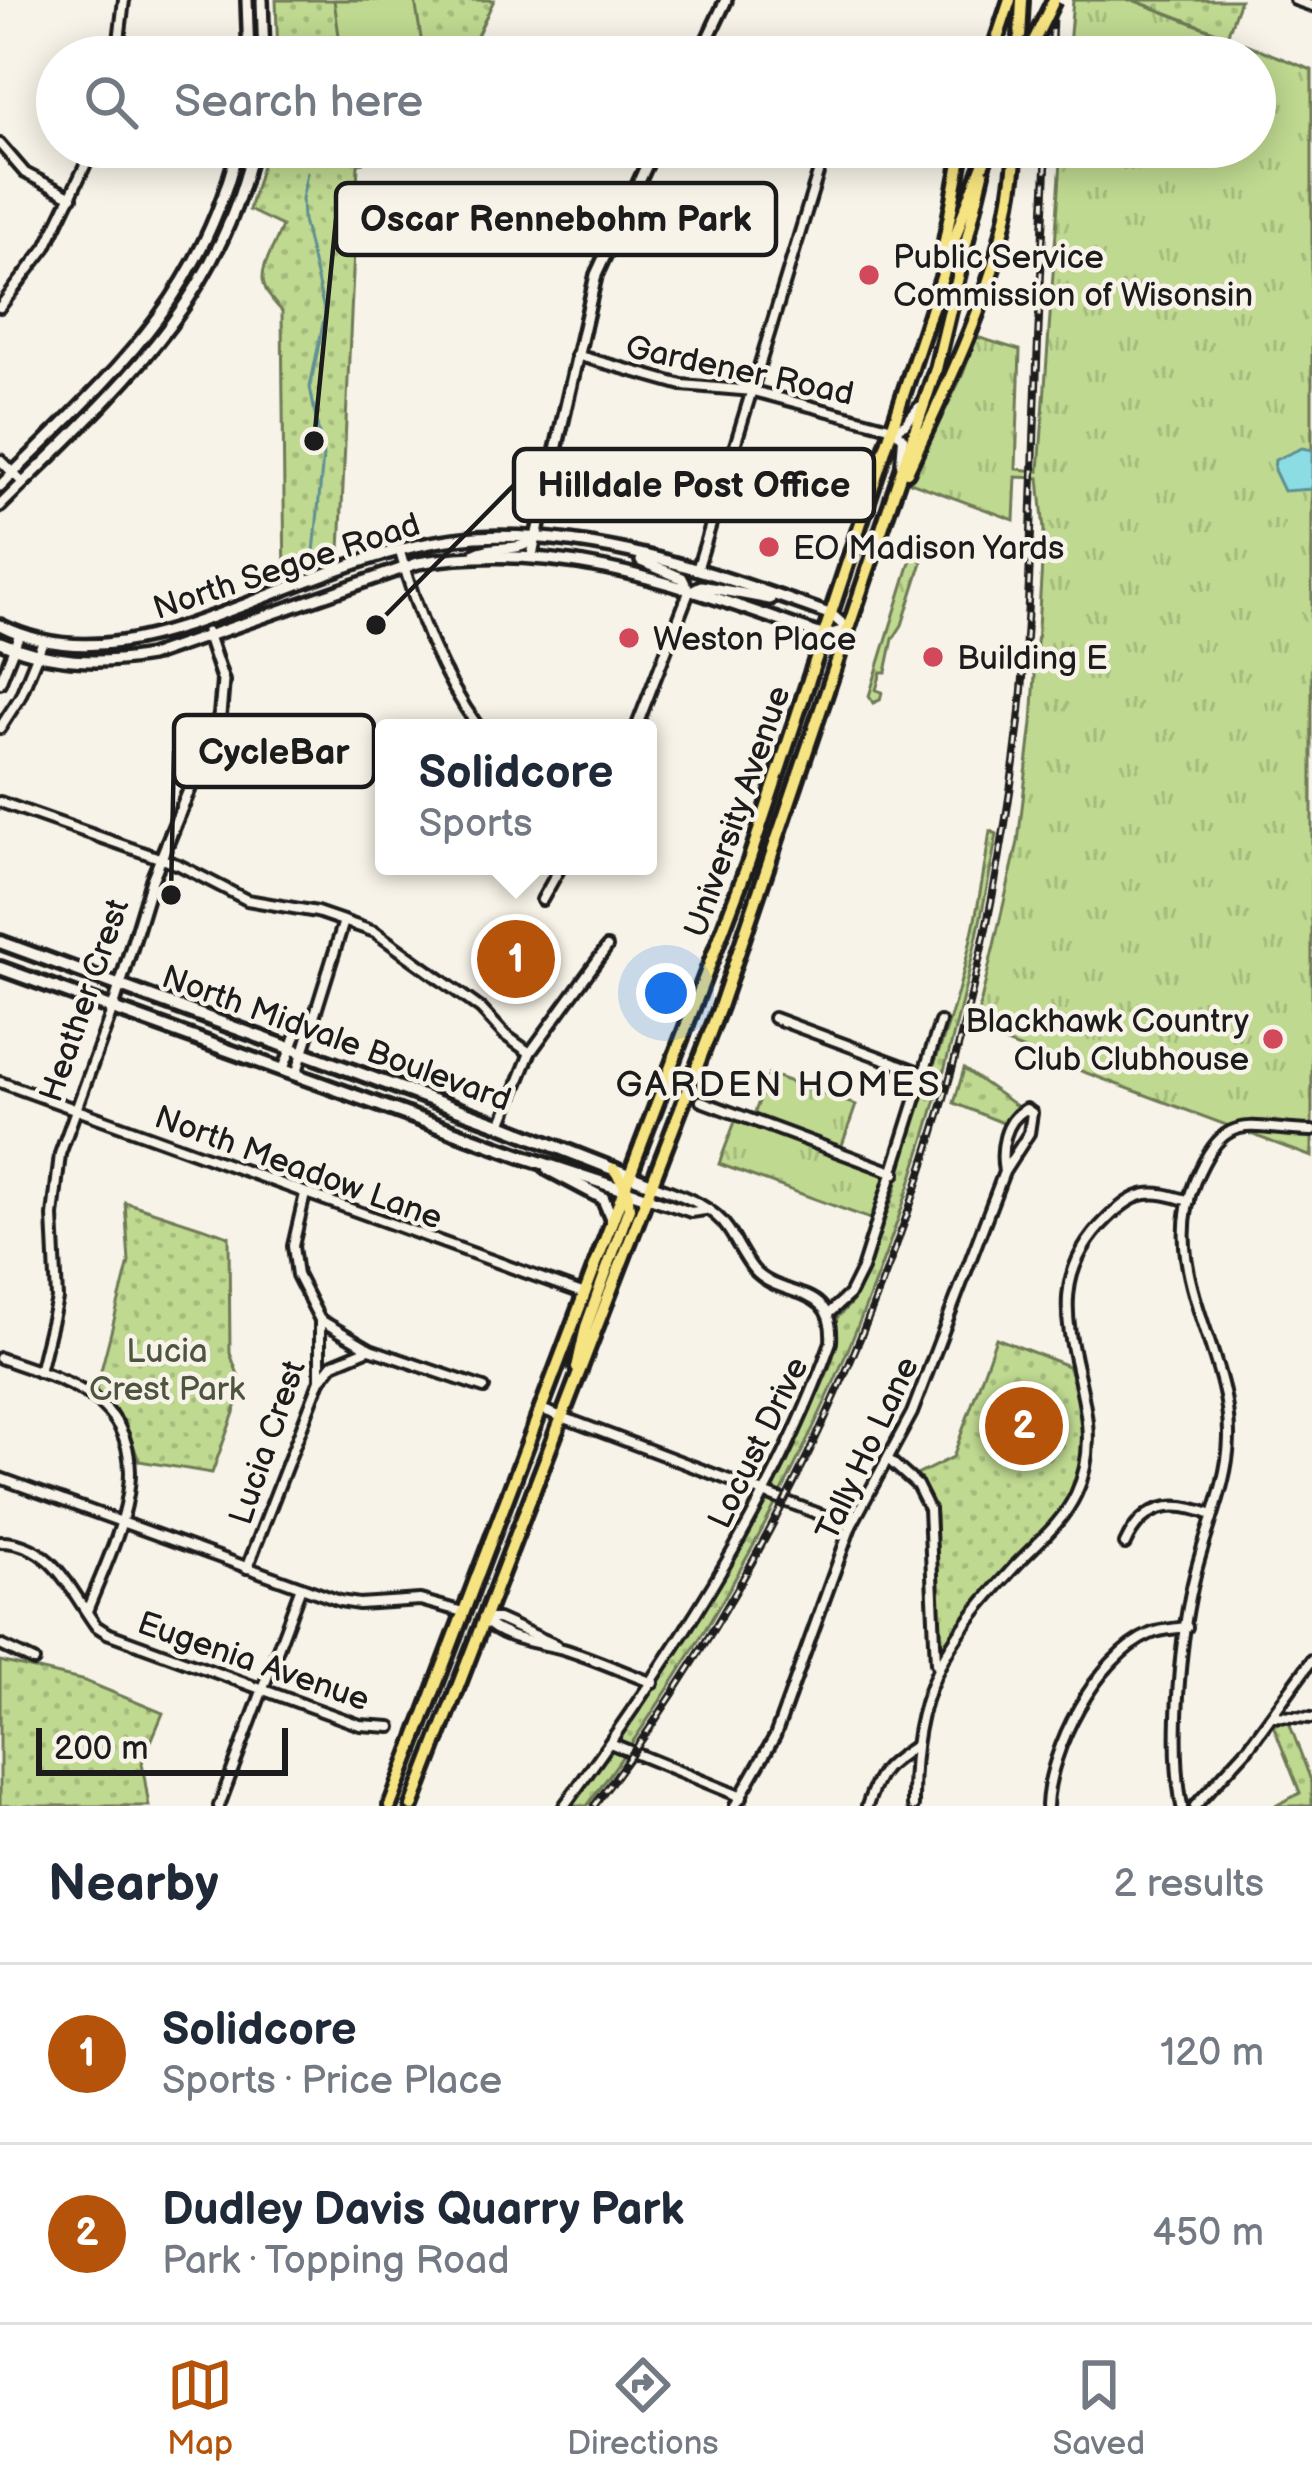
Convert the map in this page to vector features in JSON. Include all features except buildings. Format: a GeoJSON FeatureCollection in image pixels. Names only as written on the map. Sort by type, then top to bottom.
{"type":"FeatureCollection","features":[{"type":"Feature","properties":{"kind":"main road"},"geometry":{"type":"LineString","coordinates":[[998,36],[1010,0]]}},
{"type":"Feature","properties":{"kind":"main road"},"geometry":{"type":"LineString","coordinates":[[1022,0],[1023,36]]}},
{"type":"Feature","properties":{"kind":"main road"},"geometry":{"type":"LineString","coordinates":[[1034,36],[1054,0]]}},
{"type":"Feature","properties":{"kind":"main road"},"geometry":{"type":"LineString","coordinates":[[934,300],[959,168]]}},
{"type":"Feature","properties":{"kind":"main road","name":"University Avenue"},"geometry":{"type":"LineString","coordinates":[[390,1806],[748,864],[934,300],[983,168]]}},
{"type":"Feature","properties":{"kind":"main road","name":"University Avenue"},"geometry":{"type":"LineString","coordinates":[[412,1806],[719,1010],[930,390],[983,168]]}},
{"type":"Feature","properties":{"kind":"main road"},"geometry":{"type":"LineString","coordinates":[[864,581],[905,476],[972,331],[1003,235],[1013,168]]}},
{"type":"Feature","properties":{"kind":"main road","name":"North Midvale Boulevard"},"geometry":{"type":"LineString","coordinates":[[0,942],[501,1125],[614,1169],[626,1184]]}},
{"type":"Feature","properties":{"kind":"main road","name":"North Midvale Boulevard"},"geometry":{"type":"LineString","coordinates":[[0,968],[524,1157],[652,1191]]}},
{"type":"Feature","properties":{"kind":"main road"},"geometry":{"type":"LineString","coordinates":[[524,1157],[603,1198],[611,1217]]}},
{"type":"Feature","properties":{"kind":"main road"},"geometry":{"type":"LineString","coordinates":[[577,1378],[584,1334],[628,1216],[626,1184]]}},
{"type":"Feature","properties":{"kind":"main road"},"geometry":{"type":"LineString","coordinates":[[479,1575],[475,1611],[483,1618]]}},
{"type":"Feature","properties":{"kind":"main road"},"geometry":{"type":"LineString","coordinates":[[465,1612],[472,1622],[466,1663]]}},
{"type":"Feature","properties":{"kind":"street"},"geometry":{"type":"LineString","coordinates":[[120,36],[124,0]]}},
{"type":"Feature","properties":{"kind":"street"},"geometry":{"type":"LineString","coordinates":[[247,0],[248,36]]}},
{"type":"Feature","properties":{"kind":"street"},"geometry":{"type":"LineString","coordinates":[[262,0],[263,36]]}},
{"type":"Feature","properties":{"kind":"street"},"geometry":{"type":"LineString","coordinates":[[709,36],[726,0]]}},
{"type":"Feature","properties":{"kind":"street"},"geometry":{"type":"LineString","coordinates":[[1295,0],[1312,6]]}},
{"type":"Feature","properties":{"kind":"street"},"geometry":{"type":"LineString","coordinates":[[0,144],[26,173],[72,197]]}},
{"type":"Feature","properties":{"kind":"street"},"geometry":{"type":"LineString","coordinates":[[0,307],[46,247],[85,168]]}},
{"type":"Feature","properties":{"kind":"street"},"geometry":{"type":"LineString","coordinates":[[0,486],[121,366],[179,290],[211,232],[231,168]]}},
{"type":"Feature","properties":{"kind":"street"},"geometry":{"type":"LineString","coordinates":[[0,506],[132,375],[187,306],[224,238],[246,168]]}},
{"type":"Feature","properties":{"kind":"street"},"geometry":{"type":"LineString","coordinates":[[532,555],[604,252],[645,168]]}},
{"type":"Feature","properties":{"kind":"street"},"geometry":{"type":"LineString","coordinates":[[697,571],[820,168]]}},
{"type":"Feature","properties":{"kind":"street","name":"Gardener Road"},"geometry":{"type":"LineString","coordinates":[[576,356],[682,385],[753,391],[894,428]]}},
{"type":"Feature","properties":{"kind":"street"},"geometry":{"type":"LineString","coordinates":[[900,473],[904,440],[894,428],[910,419],[930,390]]}},
{"type":"Feature","properties":{"kind":"street"},"geometry":{"type":"LineString","coordinates":[[0,460],[23,483]]}},
{"type":"Feature","properties":{"kind":"street"},"geometry":{"type":"LineString","coordinates":[[472,556],[488,548],[527,546],[535,536]]}},
{"type":"Feature","properties":{"kind":"street","name":"North Segoe Road"},"geometry":{"type":"LineString","coordinates":[[0,625],[43,641],[136,642],[400,552],[472,538],[535,536],[697,571],[832,614],[848,629]]}},
{"type":"Feature","properties":{"kind":"street"},"geometry":{"type":"LineString","coordinates":[[612,549],[682,578],[689,592]]}},
{"type":"Feature","properties":{"kind":"street"},"geometry":{"type":"LineString","coordinates":[[400,552],[433,651],[474,719]]}},
{"type":"Feature","properties":{"kind":"street","name":"North Segoe Road"},"geometry":{"type":"LineString","coordinates":[[0,642],[37,656],[89,663],[122,661],[149,656],[404,567],[472,556],[532,555],[620,569],[825,636]]}},
{"type":"Feature","properties":{"kind":"street"},"geometry":{"type":"LineString","coordinates":[[640,719],[689,592],[701,586],[754,599],[782,599]]}},
{"type":"Feature","properties":{"kind":"street","name":"Heather Crest"},"geometry":{"type":"LineString","coordinates":[[39,1372],[57,1299],[55,1184],[74,1110],[113,1008],[160,859],[223,701],[221,667],[202,622]]}},
{"type":"Feature","properties":{"kind":"street"},"geometry":{"type":"LineString","coordinates":[[825,636],[848,629]]}},
{"type":"Feature","properties":{"kind":"street"},"geometry":{"type":"LineString","coordinates":[[0,683],[19,635]]}},
{"type":"Feature","properties":{"kind":"street"},"geometry":{"type":"LineString","coordinates":[[0,728],[20,697],[43,641]]}},
{"type":"Feature","properties":{"kind":"street"},"geometry":{"type":"LineString","coordinates":[[0,802],[160,859],[248,900],[317,912],[382,936],[482,1009],[505,1035],[530,1053]]}},
{"type":"Feature","properties":{"kind":"street"},"geometry":{"type":"LineString","coordinates":[[542,900],[556,875]]}},
{"type":"Feature","properties":{"kind":"street"},"geometry":{"type":"LineString","coordinates":[[290,1072],[344,921]]}},
{"type":"Feature","properties":{"kind":"street"},"geometry":{"type":"LineString","coordinates":[[501,1125],[530,1053],[607,947]]}},
{"type":"Feature","properties":{"kind":"street"},"geometry":{"type":"LineString","coordinates":[[774,1018],[922,1073]]}},
{"type":"Feature","properties":{"kind":"street","name":"Locust Drive"},"geometry":{"type":"LineString","coordinates":[[564,1806],[653,1683],[763,1493],[826,1357],[832,1328],[828,1313],[855,1286],[940,1022]]}},
{"type":"Feature","properties":{"kind":"street","name":"North Meadow Lane"},"geometry":{"type":"LineString","coordinates":[[0,1082],[582,1293]]}},
{"type":"Feature","properties":{"kind":"street"},"geometry":{"type":"LineString","coordinates":[[701,1101],[895,1173]]}},
{"type":"Feature","properties":{"kind":"street","name":"Tally Ho Lane"},"geometry":{"type":"LineString","coordinates":[[735,1806],[775,1736],[851,1526],[927,1377],[1004,1172],[1033,1122],[1026,1109],[1008,1124],[1004,1172]]}},
{"type":"Feature","properties":{"kind":"street"},"geometry":{"type":"LineString","coordinates":[[1182,1806],[1178,1732],[1191,1588],[1228,1455],[1222,1382],[1189,1279],[1189,1201],[1203,1166],[1230,1130],[1243,1125],[1312,1131]]}},
{"type":"Feature","properties":{"kind":"street"},"geometry":{"type":"LineString","coordinates":[[652,1191],[692,1212],[706,1210],[727,1227],[760,1275],[813,1298],[828,1313]]}},
{"type":"Feature","properties":{"kind":"street"},"geometry":{"type":"LineString","coordinates":[[913,1806],[913,1769],[923,1704],[937,1667],[963,1624],[1066,1511],[1082,1479],[1089,1421],[1066,1333],[1066,1308],[1089,1239],[1124,1204],[1143,1193],[1158,1191],[1189,1201]]}},
{"type":"Feature","properties":{"kind":"street","name":"Lucia Crest"},"geometry":{"type":"LineString","coordinates":[[247,1568],[320,1380],[320,1320],[303,1290],[295,1261],[295,1230],[305,1193]]}},
{"type":"Feature","properties":{"kind":"street"},"geometry":{"type":"LineString","coordinates":[[320,1320],[370,1348],[484,1388]]}},
{"type":"Feature","properties":{"kind":"street"},"geometry":{"type":"LineString","coordinates":[[320,1380],[333,1364],[370,1348]]}},
{"type":"Feature","properties":{"kind":"street"},"geometry":{"type":"LineString","coordinates":[[0,1358],[91,1396],[118,1426],[131,1467],[131,1489],[87,1613]]}},
{"type":"Feature","properties":{"kind":"street"},"geometry":{"type":"LineString","coordinates":[[541,1409],[851,1526]]}},
{"type":"Feature","properties":{"kind":"street"},"geometry":{"type":"LineString","coordinates":[[887,1460],[911,1478],[929,1509],[937,1667]]}},
{"type":"Feature","properties":{"kind":"street"},"geometry":{"type":"LineString","coordinates":[[0,1478],[350,1603],[421,1600],[465,1612]]}},
{"type":"Feature","properties":{"kind":"street"},"geometry":{"type":"LineString","coordinates":[[1125,1544],[1134,1526],[1158,1507],[1185,1506],[1212,1515]]}},
{"type":"Feature","properties":{"kind":"street","name":"Eugenia Avenue"},"geometry":{"type":"LineString","coordinates":[[0,1542],[31,1548],[49,1559],[96,1626],[119,1639],[360,1725],[391,1727]]}},
{"type":"Feature","properties":{"kind":"street"},"geometry":{"type":"LineString","coordinates":[[220,1806],[301,1587]]}},
{"type":"Feature","properties":{"kind":"street"},"geometry":{"type":"LineString","coordinates":[[483,1618],[494,1629],[653,1683]]}},
{"type":"Feature","properties":{"kind":"street"},"geometry":{"type":"LineString","coordinates":[[1047,1806],[1061,1747],[1087,1694],[1136,1642],[1156,1631],[1186,1627]]}},
{"type":"Feature","properties":{"kind":"street"},"geometry":{"type":"LineString","coordinates":[[0,1645],[34,1660]]}},
{"type":"Feature","properties":{"kind":"street"},"geometry":{"type":"LineString","coordinates":[[1195,1806],[1308,1676],[1312,1660]]}},
{"type":"Feature","properties":{"kind":"street"},"geometry":{"type":"LineString","coordinates":[[1274,1715],[1312,1718]]}},
{"type":"Feature","properties":{"kind":"street"},"geometry":{"type":"LineString","coordinates":[[610,1743],[742,1797]]}},
{"type":"Feature","properties":{"kind":"street"},"geometry":{"type":"LineString","coordinates":[[867,1806],[878,1775],[916,1745]]}},
{"type":"Feature","properties":{"kind":"street"},"geometry":{"type":"LineString","coordinates":[[896,1759],[913,1769]]}},
{"type":"Feature","properties":{"kind":"green space"},"geometry":{"type":"Polygon","coordinates":[[[276,0],[494,0],[477,36],[277,36],[276,0]]]}},
{"type":"Feature","properties":{"kind":"green space"},"geometry":{"type":"Polygon","coordinates":[[[334,0],[415,0],[421,36],[339,36],[334,0]]]}},
{"type":"Feature","properties":{"kind":"green space"},"geometry":{"type":"Polygon","coordinates":[[[1073,0],[1133,0],[1225,36],[1070,36],[1073,0]]]}},
{"type":"Feature","properties":{"kind":"green space"},"geometry":{"type":"Polygon","coordinates":[[[1133,0],[1240,0],[1227,36],[1133,0]]]}},
{"type":"Feature","properties":{"kind":"green space"},"geometry":{"type":"Polygon","coordinates":[[[1276,56],[1312,70],[1312,1157],[974,1031],[1018,842],[1032,723],[1044,531],[1039,478],[1016,477],[1014,520],[910,482],[977,337],[1020,350],[1016,469],[1039,471],[1061,168],[1276,168],[1276,56]]]}},
{"type":"Feature","properties":{"kind":"green space"},"geometry":{"type":"Polygon","coordinates":[[[261,168],[358,168],[339,572],[285,590],[282,311],[263,280],[282,226],[249,210],[261,168]]]}},
{"type":"Feature","properties":{"kind":"green space"},"geometry":{"type":"Polygon","coordinates":[[[918,557],[922,562],[876,690],[882,692],[880,700],[873,703],[869,696],[911,559],[918,557]]]}},
{"type":"Feature","properties":{"kind":"green space"},"geometry":{"type":"Polygon","coordinates":[[[990,831],[997,834],[937,1097],[897,1223],[850,1345],[796,1464],[734,1580],[665,1694],[587,1806],[571,1806],[722,1576],[826,1376],[835,1347],[836,1319],[853,1301],[866,1272],[894,1194],[926,1077],[950,1017],[974,925],[990,831]]]}},
{"type":"Feature","properties":{"kind":"green space"},"geometry":{"type":"Polygon","coordinates":[[[964,1069],[1018,1107],[1005,1124],[954,1103],[964,1069]]]}},
{"type":"Feature","properties":{"kind":"green space"},"geometry":{"type":"Polygon","coordinates":[[[769,1074],[856,1105],[838,1157],[885,1176],[873,1220],[719,1164],[736,1119],[751,1123],[769,1074]]]}},
{"type":"Feature","properties":{"kind":"green space","name":"Lucia Crest Park"},"geometry":{"type":"Polygon","coordinates":[[[125,1202],[229,1236],[230,1353],[243,1388],[212,1473],[139,1461],[125,1422],[96,1390],[129,1262],[125,1202]]]}},
{"type":"Feature","properties":{"kind":"green space"},"geometry":{"type":"Polygon","coordinates":[[[996,1338],[1068,1366],[1082,1419],[1080,1473],[1055,1518],[990,1586],[938,1655],[936,1515],[917,1475],[953,1457],[996,1338]]]}},
{"type":"Feature","properties":{"kind":"green space"},"geometry":{"type":"Polygon","coordinates":[[[0,1661],[85,1681],[163,1713],[142,1763],[149,1806],[0,1806],[0,1661]]]}},
{"type":"Feature","properties":{"kind":"green space"},"geometry":{"type":"Polygon","coordinates":[[[1288,1720],[1312,1783],[1312,1806],[1275,1806],[1300,1793],[1273,1725],[1288,1720]]]}},
{"type":"Feature","properties":{"kind":"water"},"geometry":{"type":"Polygon","coordinates":[[[1302,448],[1312,450],[1312,489],[1284,491],[1274,470],[1275,460],[1302,448]]]}},
{"type":"Feature","properties":{"kind":"waterway"},"geometry":{"type":"LineString","coordinates":[[307,173],[303,220],[325,314],[310,387],[323,456],[313,564]]}},
{"type":"Feature","properties":{"kind":"railway"},"geometry":{"type":"LineString","coordinates":[[1052,36],[1053,0]]}},
{"type":"Feature","properties":{"kind":"railway"},"geometry":{"type":"LineString","coordinates":[[594,1806],[676,1689],[750,1566],[815,1439],[872,1308],[921,1173],[961,1036],[992,896],[1019,720],[1046,168]]}},
{"type":"Feature","properties":{"kind":"place","name":"Public Service Commission of Wisonsin"},"geometry":{"type":"Point","coordinates":[869,275]}},
{"type":"Feature","properties":{"kind":"place","name":"Oscar Rennebohm Park"},"geometry":{"type":"Point","coordinates":[314,441]}},
{"type":"Feature","properties":{"kind":"place","name":"EO Madison Yards"},"geometry":{"type":"Point","coordinates":[769,547]}},
{"type":"Feature","properties":{"kind":"place","name":"Hilldale Post Office"},"geometry":{"type":"Point","coordinates":[376,625]}},
{"type":"Feature","properties":{"kind":"place","name":"Weston Place"},"geometry":{"type":"Point","coordinates":[629,638]}},
{"type":"Feature","properties":{"kind":"place","name":"Building E"},"geometry":{"type":"Point","coordinates":[933,657]}},
{"type":"Feature","properties":{"kind":"place","name":"CycleBar"},"geometry":{"type":"Point","coordinates":[171,895]}},
{"type":"Feature","properties":{"kind":"place","name":"Solidcore"},"geometry":{"type":"Point","coordinates":[516,959]}},
{"type":"Feature","properties":{"kind":"place","name":"Blackhawk Country Club Clubhouse"},"geometry":{"type":"Point","coordinates":[1273,1039]}},
{"type":"Feature","properties":{"kind":"place","name":"Dudley Davis Quarry Park"},"geometry":{"type":"Point","coordinates":[1024,1426]}},
{"type":"Feature","properties":{"kind":"district","name":"GARDEN HOMES"},"geometry":{"type":"Point","coordinates":[779,1083]}}]}
